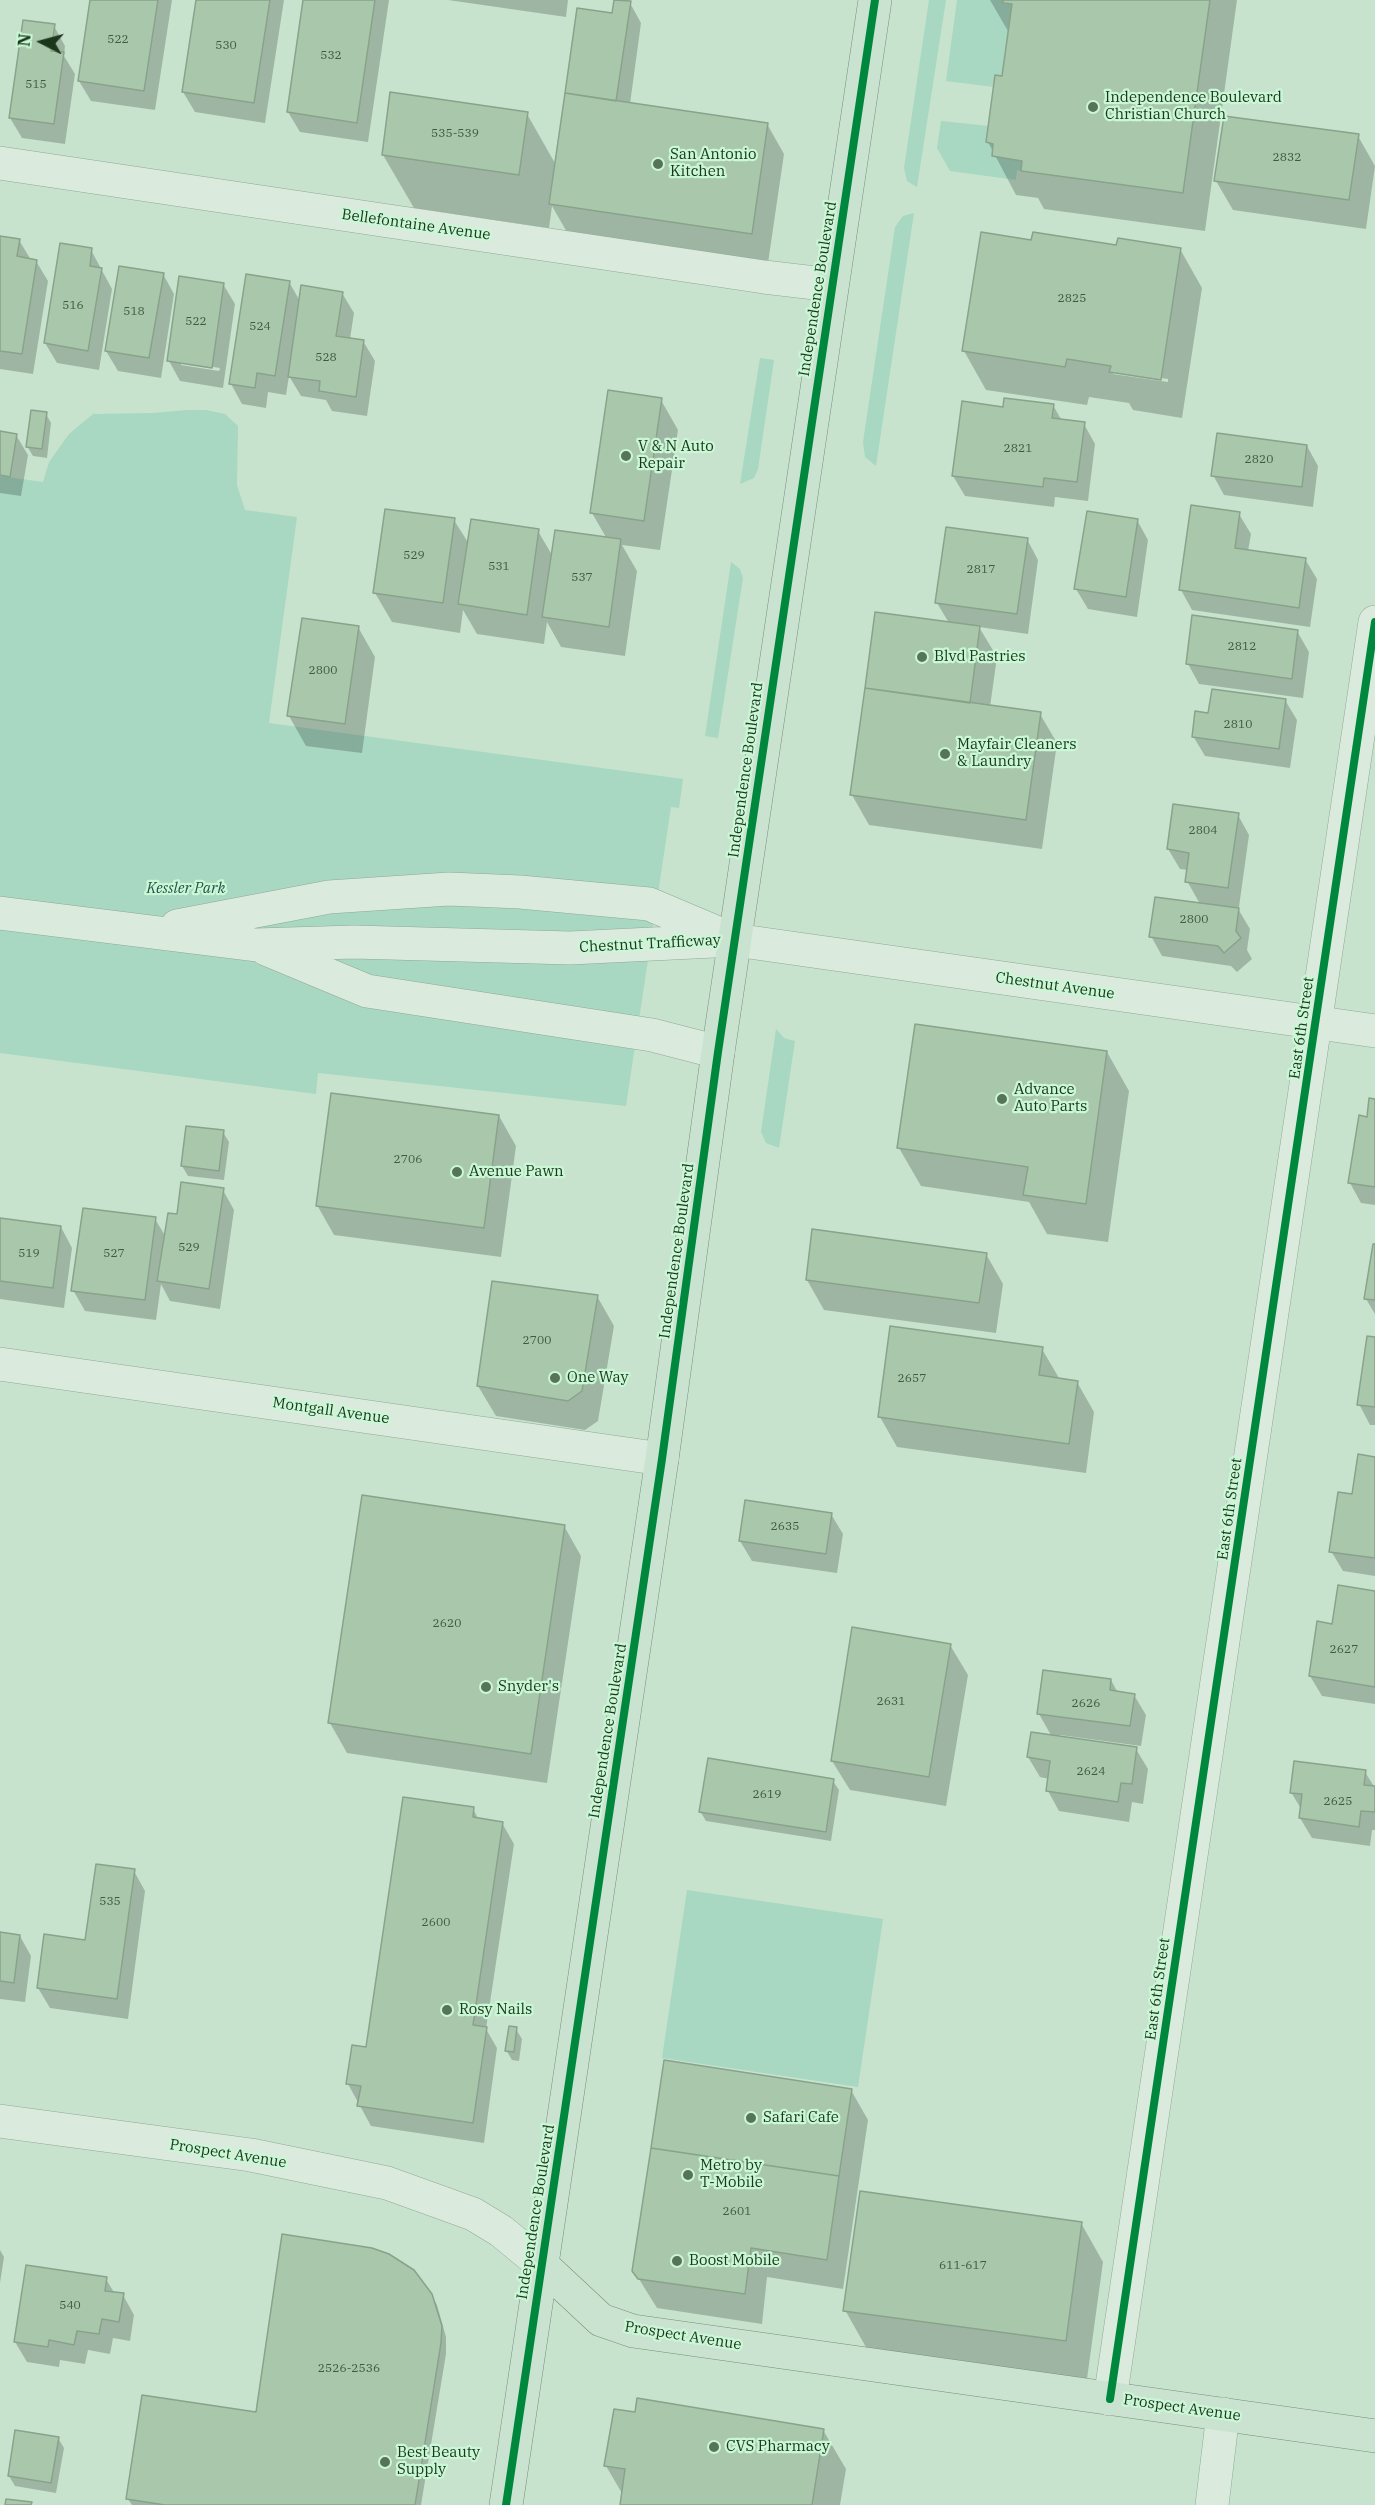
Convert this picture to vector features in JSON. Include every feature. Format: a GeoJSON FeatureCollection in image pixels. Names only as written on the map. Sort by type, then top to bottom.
{"type":"FeatureCollection","features":[{"type":"Feature","properties":{"kind":"main road","name":"Independence Boulevard"},"geometry":{"type":"LineString","coordinates":[[506,2505],[662,1459],[718,1052],[875,0]]}},
{"type":"Feature","properties":{"kind":"main road","name":"Prospect Avenue"},"geometry":{"type":"LineString","coordinates":[[541,2264],[601,2320],[633,2331],[1375,2436]]}},
{"type":"Feature","properties":{"kind":"street","name":"Bellefontaine Avenue"},"geometry":{"type":"LineString","coordinates":[[0,163],[764,277],[832,285]]}},
{"type":"Feature","properties":{"kind":"street","name":"East 6th Street"},"geometry":{"type":"LineString","coordinates":[[1110,2399],[1375,622]]}},
{"type":"Feature","properties":{"kind":"street","name":"Chestnut Trafficway"},"geometry":{"type":"LineString","coordinates":[[150,931],[329,897],[449,889],[520,892],[649,904],[735,940]]}},
{"type":"Feature","properties":{"kind":"street","name":"Chestnut Trafficway"},"geometry":{"type":"LineString","coordinates":[[0,913],[256,945],[354,942],[570,948],[735,940]]}},
{"type":"Feature","properties":{"kind":"street","name":"Chestnut Avenue"},"geometry":{"type":"LineString","coordinates":[[735,940],[1375,1031]]}},
{"type":"Feature","properties":{"kind":"street"},"geometry":{"type":"LineString","coordinates":[[256,945],[367,991],[652,1035],[718,1052]]}},
{"type":"Feature","properties":{"kind":"street","name":"Montgall Avenue"},"geometry":{"type":"LineString","coordinates":[[0,1364],[662,1459]]}},
{"type":"Feature","properties":{"kind":"street","name":"Prospect Avenue"},"geometry":{"type":"LineString","coordinates":[[0,2121],[251,2155],[387,2183],[473,2214],[501,2231],[541,2264]]}},
{"type":"Feature","properties":{"kind":"street"},"geometry":{"type":"LineString","coordinates":[[1212,2505],[1223,2414]]}},
{"type":"Feature","properties":{"kind":"green space"},"geometry":{"type":"Polygon","coordinates":[[[929,0],[946,0],[917,187],[907,181],[904,168],[929,0]]]}},
{"type":"Feature","properties":{"kind":"green space"},"geometry":{"type":"Polygon","coordinates":[[[957,0],[1003,0],[1003,3],[1012,4],[1002,76],[995,75],[994,87],[946,81],[957,0]]]}},
{"type":"Feature","properties":{"kind":"green space"},"geometry":{"type":"Polygon","coordinates":[[[941,121],[989,126],[993,144],[992,156],[1022,161],[1021,171],[1017,170],[1016,180],[950,171],[937,148],[941,121]]]}},
{"type":"Feature","properties":{"kind":"green space"},"geometry":{"type":"Polygon","coordinates":[[[914,213],[876,466],[865,457],[863,442],[895,227],[903,216],[914,213]]]}},
{"type":"Feature","properties":{"kind":"green space"},"geometry":{"type":"Polygon","coordinates":[[[760,358],[774,360],[758,469],[754,478],[740,484],[760,358]]]}},
{"type":"Feature","properties":{"kind":"green space","name":"Kessler Park"},"geometry":{"type":"Polygon","coordinates":[[[206,410],[225,414],[238,426],[237,485],[245,510],[297,517],[269,723],[683,779],[679,808],[671,807],[626,1106],[318,1073],[316,1094],[0,1053],[0,476],[43,482],[49,462],[69,434],[93,414],[206,410]]]}},
{"type":"Feature","properties":{"kind":"green space"},"geometry":{"type":"Polygon","coordinates":[[[731,562],[740,569],[743,578],[718,738],[705,736],[731,562]]]}},
{"type":"Feature","properties":{"kind":"green space"},"geometry":{"type":"Polygon","coordinates":[[[776,1029],[784,1038],[795,1041],[779,1148],[766,1143],[761,1132],[776,1029]]]}},
{"type":"Feature","properties":{"kind":"green space"},"geometry":{"type":"Polygon","coordinates":[[[687,1890],[883,1919],[858,2087],[662,2058],[687,1890]]]}},
{"type":"Feature","properties":{"kind":"building"},"geometry":{"type":"Polygon","coordinates":[[[90,0],[158,0],[144,91],[78,81],[90,0]]]}},
{"type":"Feature","properties":{"kind":"building"},"geometry":{"type":"Polygon","coordinates":[[[196,0],[270,0],[254,103],[182,92],[196,0]]]}},
{"type":"Feature","properties":{"kind":"building"},"geometry":{"type":"Polygon","coordinates":[[[303,0],[375,0],[357,123],[287,112],[303,0]]]}},
{"type":"Feature","properties":{"kind":"building"},"geometry":{"type":"Polygon","coordinates":[[[614,0],[631,1],[616,101],[565,93],[577,8],[612,13],[614,0]]]}},
{"type":"Feature","properties":{"kind":"building","name":"Independence Boulevard Christian Church"},"geometry":{"type":"Polygon","coordinates":[[[1003,0],[1210,0],[1183,193],[1021,171],[1022,161],[992,156],[993,144],[986,142],[995,75],[1002,76],[1012,4],[1003,3],[1003,0]]]}},
{"type":"Feature","properties":{"kind":"building"},"geometry":{"type":"Polygon","coordinates":[[[23,20],[55,24],[51,51],[64,52],[54,124],[9,118],[23,20]]]}},
{"type":"Feature","properties":{"kind":"building"},"geometry":{"type":"Polygon","coordinates":[[[390,92],[528,112],[519,175],[382,155],[390,92]]]}},
{"type":"Feature","properties":{"kind":"building","name":"San Antonio Kitchen"},"geometry":{"type":"Polygon","coordinates":[[[565,93],[768,123],[752,234],[549,204],[565,93]]]}},
{"type":"Feature","properties":{"kind":"building"},"geometry":{"type":"Polygon","coordinates":[[[1224,116],[1359,134],[1349,200],[1214,181],[1224,116]]]}},
{"type":"Feature","properties":{"kind":"building"},"geometry":{"type":"Polygon","coordinates":[[[981,232],[1031,240],[1033,232],[1116,245],[1118,238],[1181,248],[1161,380],[1109,372],[1111,366],[1067,359],[1065,367],[962,351],[981,232]]]}},
{"type":"Feature","properties":{"kind":"building"},"geometry":{"type":"Polygon","coordinates":[[[0,236],[20,239],[17,256],[37,260],[22,354],[0,351],[0,236]]]}},
{"type":"Feature","properties":{"kind":"building"},"geometry":{"type":"Polygon","coordinates":[[[60,243],[92,248],[90,266],[102,268],[88,351],[44,343],[60,243]]]}},
{"type":"Feature","properties":{"kind":"building"},"geometry":{"type":"Polygon","coordinates":[[[119,266],[164,273],[149,358],[105,351],[119,266]]]}},
{"type":"Feature","properties":{"kind":"building"},"geometry":{"type":"Polygon","coordinates":[[[246,274],[290,281],[275,376],[257,373],[255,388],[229,384],[246,274]]]}},
{"type":"Feature","properties":{"kind":"building"},"geometry":{"type":"Polygon","coordinates":[[[179,276],[224,283],[212,368],[167,361],[179,276]]]}},
{"type":"Feature","properties":{"kind":"building"},"geometry":{"type":"Polygon","coordinates":[[[301,285],[343,292],[336,336],[364,340],[356,397],[319,391],[320,381],[288,377],[301,285]]]}},
{"type":"Feature","properties":{"kind":"building","name":"V & N Auto Repair"},"geometry":{"type":"Polygon","coordinates":[[[608,390],[662,398],[644,521],[590,513],[608,390]]]}},
{"type":"Feature","properties":{"kind":"building"},"geometry":{"type":"Polygon","coordinates":[[[1004,398],[1054,404],[1052,418],[1085,422],[1077,482],[1044,478],[1043,487],[952,476],[962,401],[1003,407],[1004,398]]]}},
{"type":"Feature","properties":{"kind":"building"},"geometry":{"type":"Polygon","coordinates":[[[31,410],[47,412],[42,449],[26,447],[31,410]]]}},
{"type":"Feature","properties":{"kind":"building"},"geometry":{"type":"Polygon","coordinates":[[[0,431],[17,434],[10,477],[0,475],[0,431]]]}},
{"type":"Feature","properties":{"kind":"building"},"geometry":{"type":"Polygon","coordinates":[[[1217,433],[1307,445],[1302,487],[1211,476],[1217,433]]]}},
{"type":"Feature","properties":{"kind":"building"},"geometry":{"type":"Polygon","coordinates":[[[1191,505],[1240,512],[1235,548],[1306,558],[1299,608],[1179,590],[1191,505]]]}},
{"type":"Feature","properties":{"kind":"building"},"geometry":{"type":"Polygon","coordinates":[[[385,509],[455,518],[443,603],[373,593],[385,509]]]}},
{"type":"Feature","properties":{"kind":"building"},"geometry":{"type":"Polygon","coordinates":[[[1087,511],[1138,519],[1126,597],[1074,589],[1087,511]]]}},
{"type":"Feature","properties":{"kind":"building"},"geometry":{"type":"Polygon","coordinates":[[[471,519],[539,529],[527,615],[458,604],[471,519]]]}},
{"type":"Feature","properties":{"kind":"building"},"geometry":{"type":"Polygon","coordinates":[[[946,527],[1028,538],[1017,614],[935,603],[946,527]]]}},
{"type":"Feature","properties":{"kind":"building"},"geometry":{"type":"Polygon","coordinates":[[[555,530],[621,539],[609,627],[542,617],[555,530]]]}},
{"type":"Feature","properties":{"kind":"building","name":"Blvd Pastries"},"geometry":{"type":"Polygon","coordinates":[[[875,612],[980,626],[970,703],[865,688],[875,612]]]}},
{"type":"Feature","properties":{"kind":"building"},"geometry":{"type":"Polygon","coordinates":[[[1192,615],[1298,630],[1292,679],[1186,664],[1192,615]]]}},
{"type":"Feature","properties":{"kind":"building"},"geometry":{"type":"Polygon","coordinates":[[[302,618],[359,626],[345,724],[287,716],[302,618]]]}},
{"type":"Feature","properties":{"kind":"building","name":"Mayfair Cleaners & Laundry"},"geometry":{"type":"Polygon","coordinates":[[[865,688],[1041,712],[1026,820],[850,795],[865,688]]]}},
{"type":"Feature","properties":{"kind":"building"},"geometry":{"type":"Polygon","coordinates":[[[1212,689],[1286,699],[1279,749],[1192,737],[1195,711],[1208,713],[1212,689]]]}},
{"type":"Feature","properties":{"kind":"building"},"geometry":{"type":"Polygon","coordinates":[[[1173,804],[1239,813],[1228,888],[1185,882],[1189,853],[1167,849],[1173,804]]]}},
{"type":"Feature","properties":{"kind":"building"},"geometry":{"type":"Polygon","coordinates":[[[1155,897],[1239,908],[1236,931],[1241,938],[1224,953],[1218,946],[1149,937],[1155,897]]]}},
{"type":"Feature","properties":{"kind":"building","name":"Advance Auto Parts"},"geometry":{"type":"Polygon","coordinates":[[[915,1024],[1107,1051],[1086,1204],[1023,1195],[1028,1167],[897,1148],[915,1024]]]}},
{"type":"Feature","properties":{"kind":"building"},"geometry":{"type":"Polygon","coordinates":[[[331,1093],[499,1115],[484,1228],[316,1206],[331,1093]]]}},
{"type":"Feature","properties":{"kind":"building"},"geometry":{"type":"Polygon","coordinates":[[[1369,1098],[1375,1099],[1375,1187],[1348,1183],[1359,1115],[1367,1117],[1369,1098]]]}},
{"type":"Feature","properties":{"kind":"building"},"geometry":{"type":"Polygon","coordinates":[[[186,1126],[224,1130],[219,1171],[181,1166],[186,1126]]]}},
{"type":"Feature","properties":{"kind":"building"},"geometry":{"type":"Polygon","coordinates":[[[181,1182],[224,1188],[209,1289],[157,1281],[168,1213],[177,1214],[181,1182]]]}},
{"type":"Feature","properties":{"kind":"building"},"geometry":{"type":"Polygon","coordinates":[[[83,1208],[156,1217],[145,1300],[71,1291],[83,1208]]]}},
{"type":"Feature","properties":{"kind":"building"},"geometry":{"type":"Polygon","coordinates":[[[0,1218],[61,1226],[53,1288],[0,1281],[0,1218]]]}},
{"type":"Feature","properties":{"kind":"building"},"geometry":{"type":"Polygon","coordinates":[[[812,1229],[987,1253],[979,1303],[806,1280],[812,1229]]]}},
{"type":"Feature","properties":{"kind":"building"},"geometry":{"type":"Polygon","coordinates":[[[1373,1244],[1375,1244],[1375,1300],[1364,1299],[1373,1244]]]}},
{"type":"Feature","properties":{"kind":"building"},"geometry":{"type":"Polygon","coordinates":[[[492,1281],[598,1295],[582,1391],[568,1401],[477,1386],[492,1281]]]}},
{"type":"Feature","properties":{"kind":"building"},"geometry":{"type":"Polygon","coordinates":[[[890,1326],[1043,1347],[1039,1375],[1078,1381],[1069,1444],[878,1417],[890,1326]]]}},
{"type":"Feature","properties":{"kind":"building"},"geometry":{"type":"Polygon","coordinates":[[[1367,1336],[1375,1337],[1375,1407],[1357,1405],[1367,1336]]]}},
{"type":"Feature","properties":{"kind":"building"},"geometry":{"type":"Polygon","coordinates":[[[1358,1454],[1375,1457],[1375,1558],[1329,1552],[1338,1492],[1352,1494],[1358,1454]]]}},
{"type":"Feature","properties":{"kind":"building"},"geometry":{"type":"Polygon","coordinates":[[[362,1495],[565,1525],[531,1754],[328,1723],[362,1495]]]}},
{"type":"Feature","properties":{"kind":"building"},"geometry":{"type":"Polygon","coordinates":[[[745,1500],[832,1513],[826,1554],[739,1541],[745,1500]]]}},
{"type":"Feature","properties":{"kind":"building"},"geometry":{"type":"Polygon","coordinates":[[[1338,1585],[1375,1591],[1375,1687],[1309,1676],[1317,1621],[1332,1624],[1338,1585]]]}},
{"type":"Feature","properties":{"kind":"building"},"geometry":{"type":"Polygon","coordinates":[[[852,1627],[951,1644],[929,1777],[831,1761],[852,1627]]]}},
{"type":"Feature","properties":{"kind":"building"},"geometry":{"type":"Polygon","coordinates":[[[1043,1670],[1111,1679],[1110,1690],[1135,1694],[1130,1726],[1037,1714],[1043,1670]]]}},
{"type":"Feature","properties":{"kind":"building"},"geometry":{"type":"Polygon","coordinates":[[[1031,1732],[1137,1747],[1132,1784],[1121,1783],[1118,1802],[1046,1791],[1050,1761],[1027,1757],[1031,1732]]]}},
{"type":"Feature","properties":{"kind":"building"},"geometry":{"type":"Polygon","coordinates":[[[708,1758],[834,1779],[826,1832],[699,1812],[708,1758]]]}},
{"type":"Feature","properties":{"kind":"building"},"geometry":{"type":"Polygon","coordinates":[[[1294,1761],[1366,1770],[1364,1785],[1375,1786],[1375,1812],[1361,1811],[1359,1827],[1299,1818],[1302,1794],[1290,1793],[1294,1761]]]}},
{"type":"Feature","properties":{"kind":"building"},"geometry":{"type":"Polygon","coordinates":[[[403,1797],[474,1807],[473,1817],[503,1822],[473,2025],[487,2027],[473,2123],[357,2106],[361,2086],[346,2084],[352,2045],[366,2047],[403,1797]]]}},
{"type":"Feature","properties":{"kind":"building"},"geometry":{"type":"Polygon","coordinates":[[[96,1864],[135,1869],[117,1999],[37,1988],[44,1934],[85,1940],[96,1864]]]}},
{"type":"Feature","properties":{"kind":"building"},"geometry":{"type":"Polygon","coordinates":[[[0,1932],[20,1935],[14,1983],[0,1981],[0,1932]]]}},
{"type":"Feature","properties":{"kind":"building"},"geometry":{"type":"Polygon","coordinates":[[[509,2026],[517,2027],[514,2052],[505,2051],[509,2026]]]}},
{"type":"Feature","properties":{"kind":"building"},"geometry":{"type":"Polygon","coordinates":[[[664,2060],[852,2089],[839,2176],[651,2148],[664,2060]]]}},
{"type":"Feature","properties":{"kind":"building"},"geometry":{"type":"Polygon","coordinates":[[[651,2148],[839,2176],[827,2260],[751,2248],[745,2294],[638,2279],[632,2271],[651,2148]]]}},
{"type":"Feature","properties":{"kind":"building"},"geometry":{"type":"Polygon","coordinates":[[[860,2191],[1082,2222],[1066,2341],[843,2311],[860,2191]]]}},
{"type":"Feature","properties":{"kind":"building"},"geometry":{"type":"Polygon","coordinates":[[[282,2234],[372,2248],[389,2254],[414,2270],[432,2294],[442,2326],[441,2343],[415,2505],[165,2505],[126,2499],[142,2395],[256,2412],[282,2234]]]}},
{"type":"Feature","properties":{"kind":"building"},"geometry":{"type":"Polygon","coordinates":[[[26,2265],[107,2277],[105,2291],[124,2293],[119,2322],[102,2319],[99,2334],[77,2331],[74,2345],[49,2340],[48,2347],[14,2342],[26,2265]]]}},
{"type":"Feature","properties":{"kind":"building","name":"CVS Pharmacy"},"geometry":{"type":"Polygon","coordinates":[[[637,2398],[824,2429],[812,2505],[620,2505],[625,2469],[604,2466],[614,2409],[635,2412],[637,2398]]]}},
{"type":"Feature","properties":{"kind":"building"},"geometry":{"type":"Polygon","coordinates":[[[15,2430],[59,2437],[51,2483],[8,2476],[15,2430]]]}},
{"type":"Feature","properties":{"kind":"building"},"geometry":{"type":"Polygon","coordinates":[[[6,2499],[32,2502],[31,2505],[5,2505],[6,2499]]]}},
{"type":"Feature","properties":{"kind":"cycle path"},"geometry":{"type":"LineString","coordinates":[[506,2505],[662,1459],[718,1052],[875,0]]}},
{"type":"Feature","properties":{"kind":"cycle path"},"geometry":{"type":"LineString","coordinates":[[1110,2399],[1375,622]]}},
{"type":"Feature","properties":{"kind":"place","name":"Independence Boulevard Christian Church"},"geometry":{"type":"Point","coordinates":[1093,107]}},
{"type":"Feature","properties":{"kind":"place","name":"San Antonio Kitchen"},"geometry":{"type":"Point","coordinates":[658,164]}},
{"type":"Feature","properties":{"kind":"place","name":"V & N Auto Repair"},"geometry":{"type":"Point","coordinates":[626,456]}},
{"type":"Feature","properties":{"kind":"place","name":"Blvd Pastries"},"geometry":{"type":"Point","coordinates":[922,657]}},
{"type":"Feature","properties":{"kind":"place","name":"Mayfair Cleaners & Laundry"},"geometry":{"type":"Point","coordinates":[945,754]}},
{"type":"Feature","properties":{"kind":"place","name":"Advance Auto Parts"},"geometry":{"type":"Point","coordinates":[1002,1099]}},
{"type":"Feature","properties":{"kind":"place","name":"Avenue Pawn"},"geometry":{"type":"Point","coordinates":[457,1172]}},
{"type":"Feature","properties":{"kind":"place","name":"One Way"},"geometry":{"type":"Point","coordinates":[555,1378]}},
{"type":"Feature","properties":{"kind":"place","name":"Snyder's"},"geometry":{"type":"Point","coordinates":[486,1687]}},
{"type":"Feature","properties":{"kind":"place","name":"Rosy Nails"},"geometry":{"type":"Point","coordinates":[447,2010]}},
{"type":"Feature","properties":{"kind":"place","name":"Safari Cafe"},"geometry":{"type":"Point","coordinates":[751,2118]}},
{"type":"Feature","properties":{"kind":"place","name":"Metro by T-Mobile"},"geometry":{"type":"Point","coordinates":[688,2175]}},
{"type":"Feature","properties":{"kind":"place","name":"Boost Mobile"},"geometry":{"type":"Point","coordinates":[677,2261]}},
{"type":"Feature","properties":{"kind":"place","name":"CVS Pharmacy"},"geometry":{"type":"Point","coordinates":[714,2447]}},
{"type":"Feature","properties":{"kind":"place","name":"Best Beauty Supply"},"geometry":{"type":"Point","coordinates":[385,2462]}}]}
